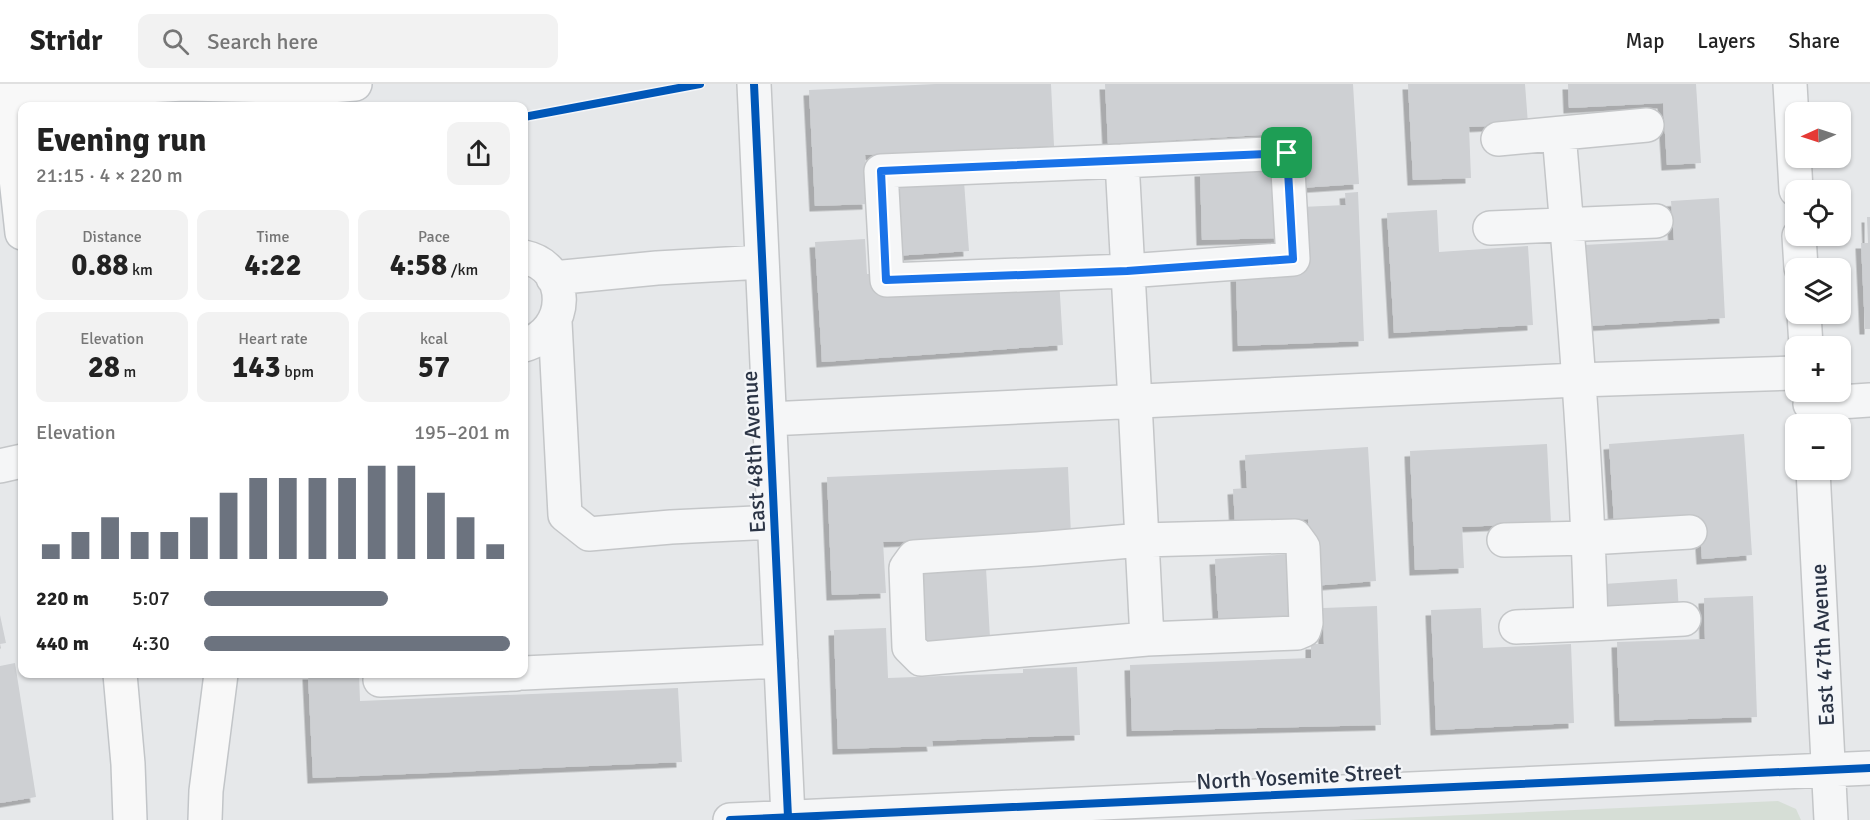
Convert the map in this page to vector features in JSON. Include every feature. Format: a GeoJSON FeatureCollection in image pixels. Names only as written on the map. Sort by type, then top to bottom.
{"type":"FeatureCollection","features":[{"type":"Feature","properties":{"kind":"main road"},"geometry":{"type":"LineString","coordinates":[[18,197],[7,90],[185,84],[254,92],[355,84]]}},
{"type":"Feature","properties":{"kind":"main road"},"geometry":{"type":"LineString","coordinates":[[120,678],[130,820]]}},
{"type":"Feature","properties":{"kind":"main road"},"geometry":{"type":"LineString","coordinates":[[205,820],[206,791],[220,678]]}},
{"type":"Feature","properties":{"kind":"street","name":"East 48th Avenue"},"geometry":{"type":"LineString","coordinates":[[754,84],[788,817]]}},
{"type":"Feature","properties":{"kind":"street"},"geometry":{"type":"LineString","coordinates":[[1791,84],[1796,180]]}},
{"type":"Feature","properties":{"kind":"street"},"geometry":{"type":"LineString","coordinates":[[1498,139],[1647,125]]}},
{"type":"Feature","properties":{"kind":"street"},"geometry":{"type":"LineString","coordinates":[[1559,134],[1574,295],[1577,380],[1589,538],[1591,624]]}},
{"type":"Feature","properties":{"kind":"street"},"geometry":{"type":"LineString","coordinates":[[1287,153],[1293,259],[1127,271],[886,280],[881,171],[1122,161],[1287,153]]}},
{"type":"Feature","properties":{"kind":"street"},"geometry":{"type":"LineString","coordinates":[[1122,161],[1147,639]]}},
{"type":"Feature","properties":{"kind":"street"},"geometry":{"type":"LineString","coordinates":[[1490,228],[1656,221]]}},
{"type":"Feature","properties":{"kind":"street"},"geometry":{"type":"LineString","coordinates":[[528,258],[544,266],[559,292],[559,307],[555,322],[565,515],[589,534],[774,522]]}},
{"type":"Feature","properties":{"kind":"street"},"geometry":{"type":"LineString","coordinates":[[553,278],[657,268],[762,262]]}},
{"type":"Feature","properties":{"kind":"street"},"geometry":{"type":"LineString","coordinates":[[528,344],[546,334],[555,322]]}},
{"type":"Feature","properties":{"kind":"street"},"geometry":{"type":"LineString","coordinates":[[769,419],[1577,380],[1785,373]]}},
{"type":"Feature","properties":{"kind":"street"},"geometry":{"type":"LineString","coordinates":[[1810,407],[1870,400]]}},
{"type":"Feature","properties":{"kind":"street"},"geometry":{"type":"LineString","coordinates":[[0,466],[18,461]]}},
{"type":"Feature","properties":{"kind":"street","name":"East 47th Avenue"},"geometry":{"type":"LineString","coordinates":[[1814,480],[1831,820]]}},
{"type":"Feature","properties":{"kind":"street"},"geometry":{"type":"LineString","coordinates":[[1504,540],[1690,532]]}},
{"type":"Feature","properties":{"kind":"street"},"geometry":{"type":"LineString","coordinates":[[1295,536],[1303,547],[1306,623],[1304,630],[1297,633],[1147,639],[921,658],[909,647],[906,568],[914,557],[1142,540],[1295,536]]}},
{"type":"Feature","properties":{"kind":"street"},"geometry":{"type":"LineString","coordinates":[[1516,627],[1684,619]]}},
{"type":"Feature","properties":{"kind":"street"},"geometry":{"type":"LineString","coordinates":[[528,673],[781,661]]}},
{"type":"Feature","properties":{"kind":"street"},"geometry":{"type":"LineString","coordinates":[[380,680],[425,678]]}},
{"type":"Feature","properties":{"kind":"street","name":"North Yosemite Street"},"geometry":{"type":"LineString","coordinates":[[730,820],[1870,768]]}},
{"type":"Feature","properties":{"kind":"shaded area"},"geometry":{"type":"Polygon","coordinates":[[[1778,801],[1796,809],[1801,820],[1349,820],[1778,801]]]}},
{"type":"Feature","properties":{"kind":"building"},"geometry":{"type":"Polygon","coordinates":[[[936,84],[1051,84],[1054,146],[865,155],[868,204],[815,206],[809,90],[936,84]]]}},
{"type":"Feature","properties":{"kind":"building"},"geometry":{"type":"Polygon","coordinates":[[[1105,84],[1353,84],[1359,184],[1300,188],[1297,133],[1108,144],[1105,84]]]}},
{"type":"Feature","properties":{"kind":"building"},"geometry":{"type":"Polygon","coordinates":[[[1408,84],[1525,84],[1528,124],[1469,127],[1471,178],[1413,180],[1408,84]]]}},
{"type":"Feature","properties":{"kind":"building"},"geometry":{"type":"Polygon","coordinates":[[[1568,84],[1696,84],[1701,163],[1667,165],[1663,103],[1569,108],[1568,84]]]}},
{"type":"Feature","properties":{"kind":"building"},"geometry":{"type":"Polygon","coordinates":[[[1277,169],[1280,238],[1202,240],[1200,171],[1277,169]]]}},
{"type":"Feature","properties":{"kind":"building"},"geometry":{"type":"Polygon","coordinates":[[[964,181],[969,251],[894,256],[889,186],[964,181]]]}},
{"type":"Feature","properties":{"kind":"building"},"geometry":{"type":"Polygon","coordinates":[[[1358,192],[1364,341],[1238,346],[1236,276],[1304,273],[1301,207],[1346,205],[1345,193],[1358,192]]]}},
{"type":"Feature","properties":{"kind":"building"},"geometry":{"type":"Polygon","coordinates":[[[1719,198],[1725,318],[1588,326],[1584,245],[1674,240],[1671,201],[1719,198]]]}},
{"type":"Feature","properties":{"kind":"building"},"geometry":{"type":"Polygon","coordinates":[[[1437,210],[1439,252],[1528,246],[1533,325],[1394,333],[1387,213],[1437,210]]]}},
{"type":"Feature","properties":{"kind":"building"},"geometry":{"type":"Polygon","coordinates":[[[1867,217],[1870,217],[1870,329],[1865,329],[1861,243],[1868,243],[1867,217]]]}},
{"type":"Feature","properties":{"kind":"building"},"geometry":{"type":"Polygon","coordinates":[[[865,239],[867,274],[1059,279],[1063,345],[822,362],[815,242],[865,239]]]}},
{"type":"Feature","properties":{"kind":"building"},"geometry":{"type":"Polygon","coordinates":[[[1744,434],[1752,555],[1702,559],[1699,516],[1614,522],[1609,444],[1744,434]]]}},
{"type":"Feature","properties":{"kind":"building"},"geometry":{"type":"Polygon","coordinates":[[[1547,444],[1551,523],[1462,527],[1464,568],[1415,570],[1410,451],[1547,444]]]}},
{"type":"Feature","properties":{"kind":"building"},"geometry":{"type":"Polygon","coordinates":[[[1368,447],[1376,581],[1312,586],[1308,519],[1235,523],[1233,489],[1247,488],[1245,455],[1368,447]]]}},
{"type":"Feature","properties":{"kind":"building"},"geometry":{"type":"Polygon","coordinates":[[[1068,467],[1071,535],[883,542],[886,593],[832,595],[827,477],[1068,467]]]}},
{"type":"Feature","properties":{"kind":"building"},"geometry":{"type":"Polygon","coordinates":[[[1292,554],[1296,623],[1219,629],[1215,559],[1292,554]]]}},
{"type":"Feature","properties":{"kind":"building"},"geometry":{"type":"Polygon","coordinates":[[[986,568],[990,638],[914,643],[909,573],[986,568]]]}},
{"type":"Feature","properties":{"kind":"building"},"geometry":{"type":"Polygon","coordinates":[[[1677,579],[1679,612],[1607,617],[1604,584],[1677,579]]]}},
{"type":"Feature","properties":{"kind":"building"},"geometry":{"type":"Polygon","coordinates":[[[1753,596],[1757,717],[1620,721],[1617,642],[1705,639],[1704,598],[1753,596]]]}},
{"type":"Feature","properties":{"kind":"building"},"geometry":{"type":"Polygon","coordinates":[[[1377,606],[1381,725],[1132,731],[1130,665],[1311,658],[1311,644],[1324,644],[1323,608],[1377,606]]]}},
{"type":"Feature","properties":{"kind":"building"},"geometry":{"type":"Polygon","coordinates":[[[1481,608],[1483,648],[1571,644],[1574,723],[1436,730],[1431,610],[1481,608]]]}},
{"type":"Feature","properties":{"kind":"building"},"geometry":{"type":"Polygon","coordinates":[[[0,615],[6,643],[0,644],[0,615]]]}},
{"type":"Feature","properties":{"kind":"building"},"geometry":{"type":"Polygon","coordinates":[[[886,628],[888,678],[1023,673],[1023,669],[1077,667],[1080,735],[932,741],[933,746],[838,749],[834,630],[886,628]]]}},
{"type":"Feature","properties":{"kind":"building"},"geometry":{"type":"Polygon","coordinates":[[[15,663],[36,797],[0,803],[0,666],[15,663]]]}},
{"type":"Feature","properties":{"kind":"building"},"geometry":{"type":"Polygon","coordinates":[[[308,678],[359,678],[360,701],[678,688],[682,762],[313,778],[308,678]]]}},
{"type":"Feature","properties":{"kind":"cycle path"},"geometry":{"type":"LineString","coordinates":[[528,116],[700,84]]}},
{"type":"Feature","properties":{"kind":"cycle path"},"geometry":{"type":"LineString","coordinates":[[754,84],[788,817]]}},
{"type":"Feature","properties":{"kind":"cycle path"},"geometry":{"type":"LineString","coordinates":[[730,820],[1870,768]]}},
{"type":"Feature","properties":{"kind":"route"},"geometry":{"type":"LineString","coordinates":[[1287,153],[1293,259],[1127,271],[886,280],[881,171],[1287,153]]}}]}
